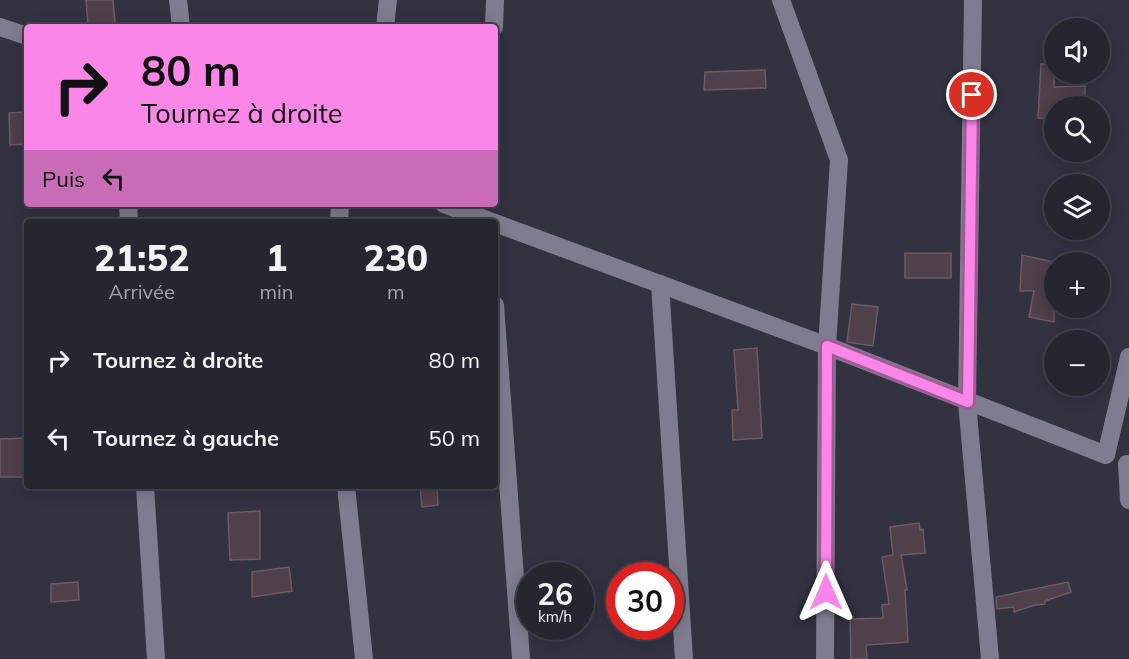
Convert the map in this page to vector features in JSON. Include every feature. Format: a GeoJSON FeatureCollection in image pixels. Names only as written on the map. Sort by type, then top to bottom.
{"type":"FeatureCollection","features":[{"type":"Feature","properties":{"kind":"street"},"geometry":{"type":"LineString","coordinates":[[178,0],[181,24]]}},
{"type":"Feature","properties":{"kind":"street"},"geometry":{"type":"LineString","coordinates":[[385,24],[388,0]]}},
{"type":"Feature","properties":{"kind":"street"},"geometry":{"type":"LineString","coordinates":[[494,24],[495,0]]}},
{"type":"Feature","properties":{"kind":"street"},"geometry":{"type":"LineString","coordinates":[[782,0],[839,160],[827,346],[825,659]]}},
{"type":"Feature","properties":{"kind":"street"},"geometry":{"type":"LineString","coordinates":[[973,0],[968,402],[990,659]]}},
{"type":"Feature","properties":{"kind":"street"},"geometry":{"type":"LineString","coordinates":[[0,27],[24,35]]}},
{"type":"Feature","properties":{"kind":"street"},"geometry":{"type":"LineString","coordinates":[[454,207],[491,218]]}},
{"type":"Feature","properties":{"kind":"street"},"geometry":{"type":"LineString","coordinates":[[498,221],[1107,455],[1128,465],[1129,500]]}},
{"type":"Feature","properties":{"kind":"street"},"geometry":{"type":"LineString","coordinates":[[660,284],[684,659]]}},
{"type":"Feature","properties":{"kind":"street"},"geometry":{"type":"LineString","coordinates":[[498,346],[521,659]]}},
{"type":"Feature","properties":{"kind":"street"},"geometry":{"type":"LineString","coordinates":[[1107,455],[1129,357]]}},
{"type":"Feature","properties":{"kind":"street"},"geometry":{"type":"LineString","coordinates":[[145,489],[156,659]]}},
{"type":"Feature","properties":{"kind":"street"},"geometry":{"type":"LineString","coordinates":[[346,489],[364,659]]}},
{"type":"Feature","properties":{"kind":"building"},"geometry":{"type":"Polygon","coordinates":[[[86,0],[113,0],[115,23],[88,24],[86,0]]]}},
{"type":"Feature","properties":{"kind":"building"},"geometry":{"type":"Polygon","coordinates":[[[1041,64],[1044,64],[1044,84],[1054,84],[1054,87],[1085,86],[1085,96],[1044,96],[1044,118],[1038,118],[1041,64]]]}},
{"type":"Feature","properties":{"kind":"building"},"geometry":{"type":"Polygon","coordinates":[[[765,70],[766,88],[704,90],[705,72],[765,70]]]}},
{"type":"Feature","properties":{"kind":"building"},"geometry":{"type":"Polygon","coordinates":[[[24,112],[24,144],[10,145],[9,113],[24,112]]]}},
{"type":"Feature","properties":{"kind":"building"},"geometry":{"type":"Polygon","coordinates":[[[905,253],[951,253],[951,278],[905,278],[905,253]]]}},
{"type":"Feature","properties":{"kind":"building"},"geometry":{"type":"Polygon","coordinates":[[[1022,255],[1044,260],[1044,318],[1054,318],[1054,322],[1029,317],[1034,291],[1020,291],[1022,255]]]}},
{"type":"Feature","properties":{"kind":"building"},"geometry":{"type":"Polygon","coordinates":[[[852,304],[878,307],[873,346],[847,342],[852,304]]]}},
{"type":"Feature","properties":{"kind":"building"},"geometry":{"type":"Polygon","coordinates":[[[757,348],[762,438],[733,440],[732,410],[738,410],[734,350],[757,348]]]}},
{"type":"Feature","properties":{"kind":"building"},"geometry":{"type":"Polygon","coordinates":[[[24,438],[24,477],[0,477],[0,439],[24,438]]]}},
{"type":"Feature","properties":{"kind":"building"},"geometry":{"type":"Polygon","coordinates":[[[420,489],[437,489],[438,505],[422,507],[420,489]]]}},
{"type":"Feature","properties":{"kind":"building"},"geometry":{"type":"Polygon","coordinates":[[[260,511],[260,559],[230,560],[228,513],[260,511]]]}},
{"type":"Feature","properties":{"kind":"building"},"geometry":{"type":"Polygon","coordinates":[[[919,523],[920,530],[923,529],[925,553],[901,555],[907,590],[905,590],[908,642],[866,645],[867,659],[851,659],[850,619],[883,618],[882,605],[889,604],[882,557],[893,555],[890,527],[919,523]]]}},
{"type":"Feature","properties":{"kind":"building"},"geometry":{"type":"Polygon","coordinates":[[[289,567],[292,591],[252,597],[252,572],[289,567]]]}},
{"type":"Feature","properties":{"kind":"building"},"geometry":{"type":"Polygon","coordinates":[[[78,582],[79,600],[51,602],[51,584],[78,582]]]}},
{"type":"Feature","properties":{"kind":"building"},"geometry":{"type":"Polygon","coordinates":[[[1068,582],[1071,592],[1045,601],[1045,604],[1014,612],[1014,607],[997,609],[996,597],[1068,582]]]}},
{"type":"Feature","properties":{"kind":"route"},"geometry":{"type":"LineString","coordinates":[[826,592],[827,346],[968,402],[972,95]]}}]}
